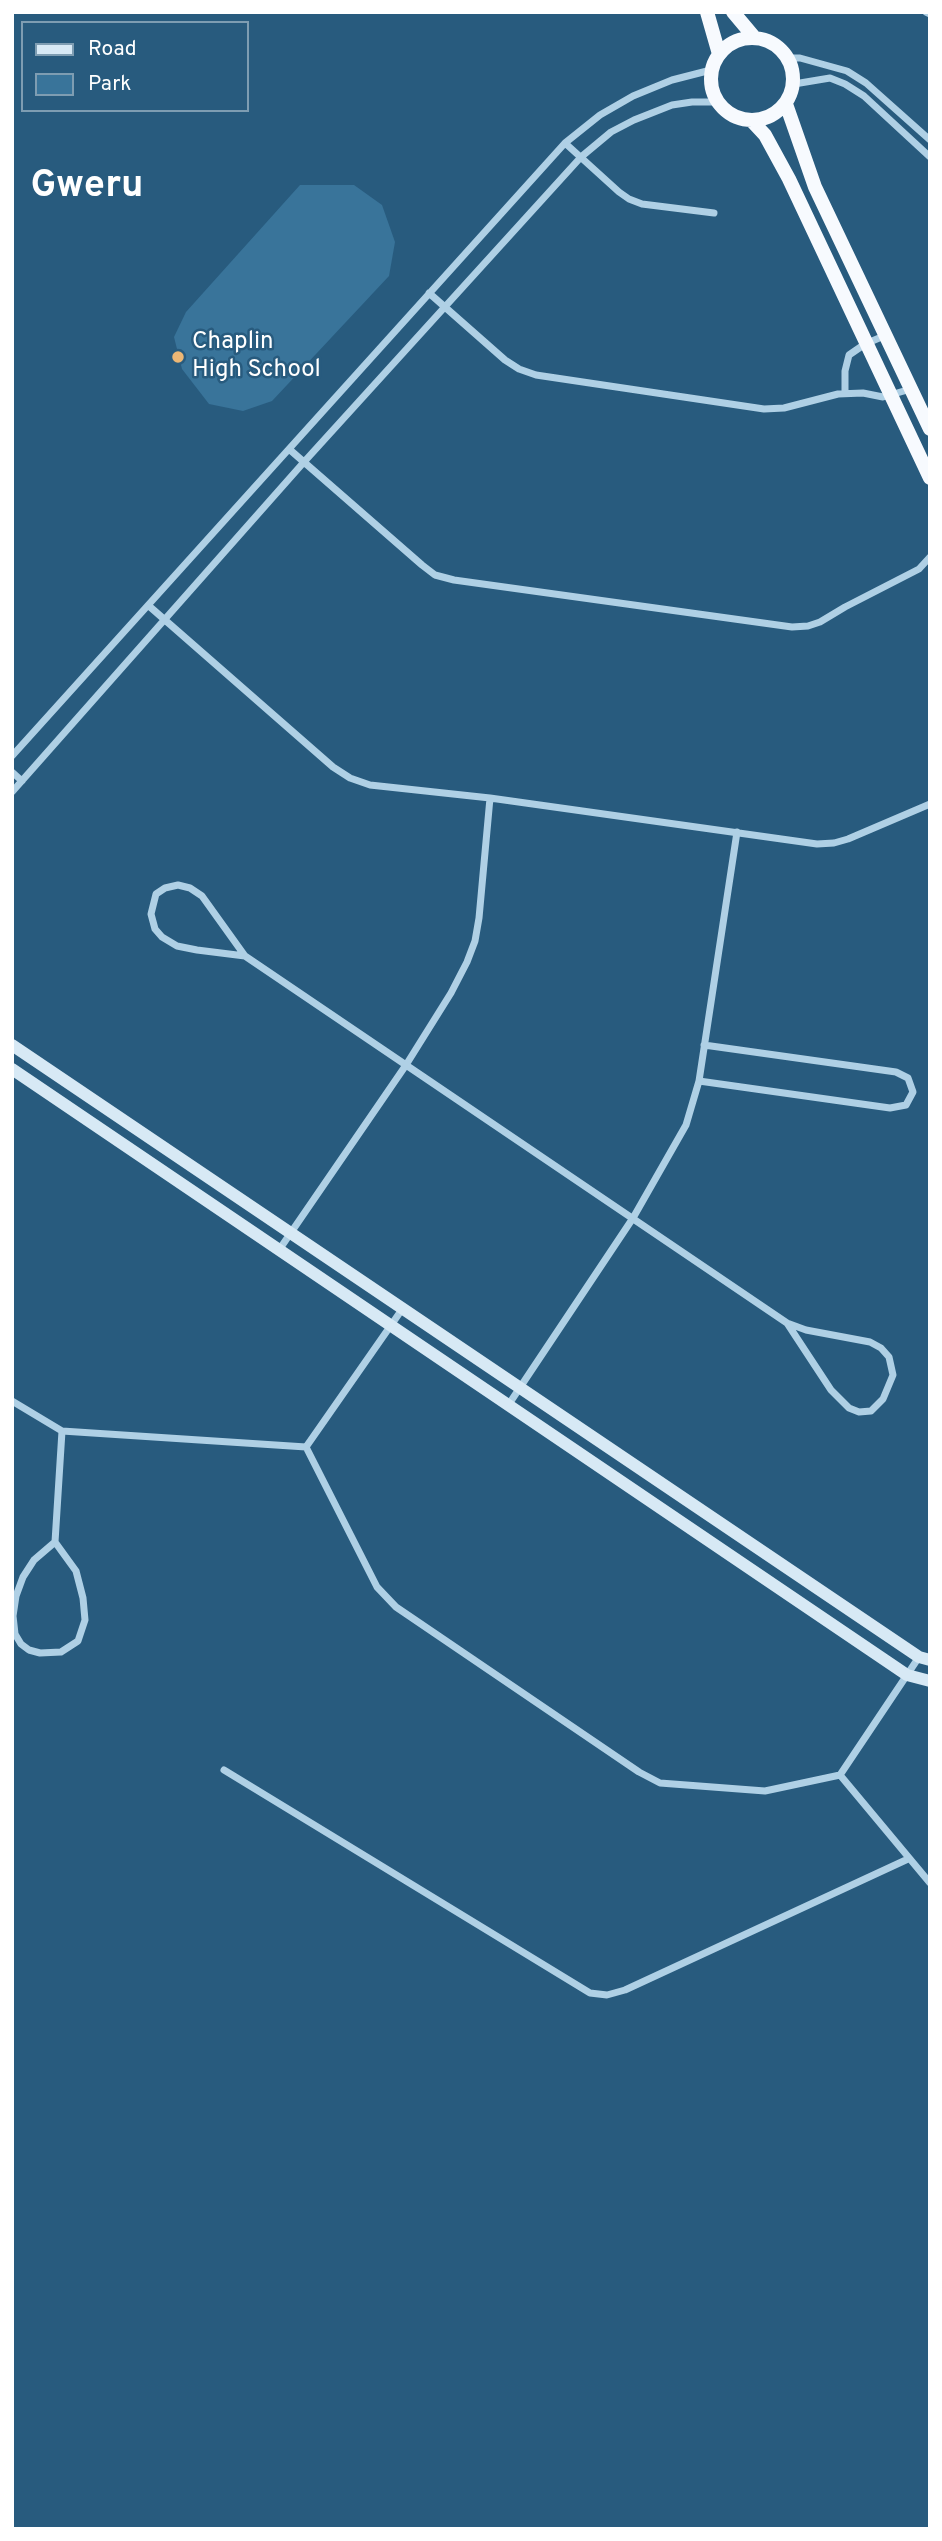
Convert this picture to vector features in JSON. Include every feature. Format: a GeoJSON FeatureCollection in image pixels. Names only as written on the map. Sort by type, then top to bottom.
{"type":"FeatureCollection","features":[{"type":"Feature","properties":{"kind":"highway"},"geometry":{"type":"LineString","coordinates":[[707,12],[719,54]]}},
{"type":"Feature","properties":{"kind":"highway"},"geometry":{"type":"LineString","coordinates":[[733,12],[754,37]]}},
{"type":"Feature","properties":{"kind":"highway"},"geometry":{"type":"LineString","coordinates":[[754,37],[767,40],[779,48],[788,58],[793,71],[794,84],[786,104],[776,113],[751,120],[727,112],[713,92],[711,70],[719,54],[740,39],[754,37]]}},
{"type":"Feature","properties":{"kind":"highway"},"geometry":{"type":"LineString","coordinates":[[786,104],[815,187],[930,429]]}},
{"type":"Feature","properties":{"kind":"highway"},"geometry":{"type":"LineString","coordinates":[[751,120],[765,135],[789,179],[930,478]]}},
{"type":"Feature","properties":{"kind":"main road"},"geometry":{"type":"LineString","coordinates":[[12,1045],[924,1658]]}},
{"type":"Feature","properties":{"kind":"main road"},"geometry":{"type":"LineString","coordinates":[[12,1069],[907,1675],[930,1681]]}},
{"type":"Feature","properties":{"kind":"street"},"geometry":{"type":"LineString","coordinates":[[788,58],[832,65],[847,71],[866,83],[930,140]]}},
{"type":"Feature","properties":{"kind":"street"},"geometry":{"type":"LineString","coordinates":[[830,78],[832,65]]}},
{"type":"Feature","properties":{"kind":"street"},"geometry":{"type":"LineString","coordinates":[[12,756],[565,143],[600,115],[633,96],[671,80],[711,70]]}},
{"type":"Feature","properties":{"kind":"street"},"geometry":{"type":"LineString","coordinates":[[794,84],[830,78],[863,96],[930,157]]}},
{"type":"Feature","properties":{"kind":"street"},"geometry":{"type":"LineString","coordinates":[[12,792],[304,462],[581,157],[611,132],[634,120],[672,106],[692,102],[718,102]]}},
{"type":"Feature","properties":{"kind":"street"},"geometry":{"type":"LineString","coordinates":[[565,143],[629,199],[642,204],[714,213]]}},
{"type":"Feature","properties":{"kind":"street"},"geometry":{"type":"LineString","coordinates":[[429,293],[505,360],[536,375],[764,409],[784,408],[845,393],[883,397],[911,389]]}},
{"type":"Feature","properties":{"kind":"street"},"geometry":{"type":"LineString","coordinates":[[845,393],[846,361],[853,351],[884,336]]}},
{"type":"Feature","properties":{"kind":"street"},"geometry":{"type":"LineString","coordinates":[[289,449],[422,565],[435,575],[454,580],[792,627],[820,622],[919,569],[930,557]]}},
{"type":"Feature","properties":{"kind":"street"},"geometry":{"type":"LineString","coordinates":[[919,569],[930,572]]}},
{"type":"Feature","properties":{"kind":"street"},"geometry":{"type":"LineString","coordinates":[[149,606],[333,767],[350,778],[370,785],[490,798],[797,842],[834,843],[930,804]]}},
{"type":"Feature","properties":{"kind":"street"},"geometry":{"type":"LineString","coordinates":[[12,772],[22,781]]}},
{"type":"Feature","properties":{"kind":"street"},"geometry":{"type":"LineString","coordinates":[[279,1250],[406,1065],[451,993],[475,941],[490,798]]}},
{"type":"Feature","properties":{"kind":"street"},"geometry":{"type":"LineString","coordinates":[[509,1404],[633,1218],[686,1125],[699,1081],[737,832]]}},
{"type":"Feature","properties":{"kind":"street"},"geometry":{"type":"LineString","coordinates":[[245,956],[177,946],[162,937],[155,929],[151,914],[156,894],[165,888],[178,885],[190,888],[202,896],[245,956],[787,1323],[816,1332],[870,1342],[881,1348],[889,1357],[893,1375],[883,1399],[871,1411],[859,1412],[849,1408],[831,1390],[787,1323]]}},
{"type":"Feature","properties":{"kind":"street"},"geometry":{"type":"LineString","coordinates":[[699,1081],[890,1108],[906,1105],[914,1092],[908,1078],[896,1072],[705,1045]]}},
{"type":"Feature","properties":{"kind":"street"},"geometry":{"type":"LineString","coordinates":[[306,1447],[403,1308]]}},
{"type":"Feature","properties":{"kind":"street"},"geometry":{"type":"LineString","coordinates":[[12,1401],[62,1431],[306,1447]]}},
{"type":"Feature","properties":{"kind":"street"},"geometry":{"type":"LineString","coordinates":[[55,1542],[34,1560],[23,1577],[12,1616],[15,1634],[21,1644],[40,1653],[61,1652],[78,1641],[85,1620],[76,1571],[55,1542],[62,1431]]}},
{"type":"Feature","properties":{"kind":"street"},"geometry":{"type":"LineString","coordinates":[[306,1447],[377,1587],[396,1607],[639,1773],[660,1783],[765,1791],[840,1775],[907,1675],[924,1658]]}},
{"type":"Feature","properties":{"kind":"street"},"geometry":{"type":"LineString","coordinates":[[224,1770],[590,1993],[607,1996],[908,1859]]}},
{"type":"Feature","properties":{"kind":"street"},"geometry":{"type":"LineString","coordinates":[[840,1775],[930,1883]]}},
{"type":"Feature","properties":{"kind":"green space"},"geometry":{"type":"Polygon","coordinates":[[[300,185],[354,185],[382,205],[395,242],[389,276],[272,401],[243,411],[209,404],[182,369],[174,337],[186,312],[300,185]]]}},
{"type":"Feature","properties":{"kind":"place","name":"Chaplin High School"},"geometry":{"type":"Point","coordinates":[178,357]}},
{"type":"Feature","properties":{"kind":"district","name":"Gweru"},"geometry":{"type":"Point","coordinates":[87,188]}}]}
